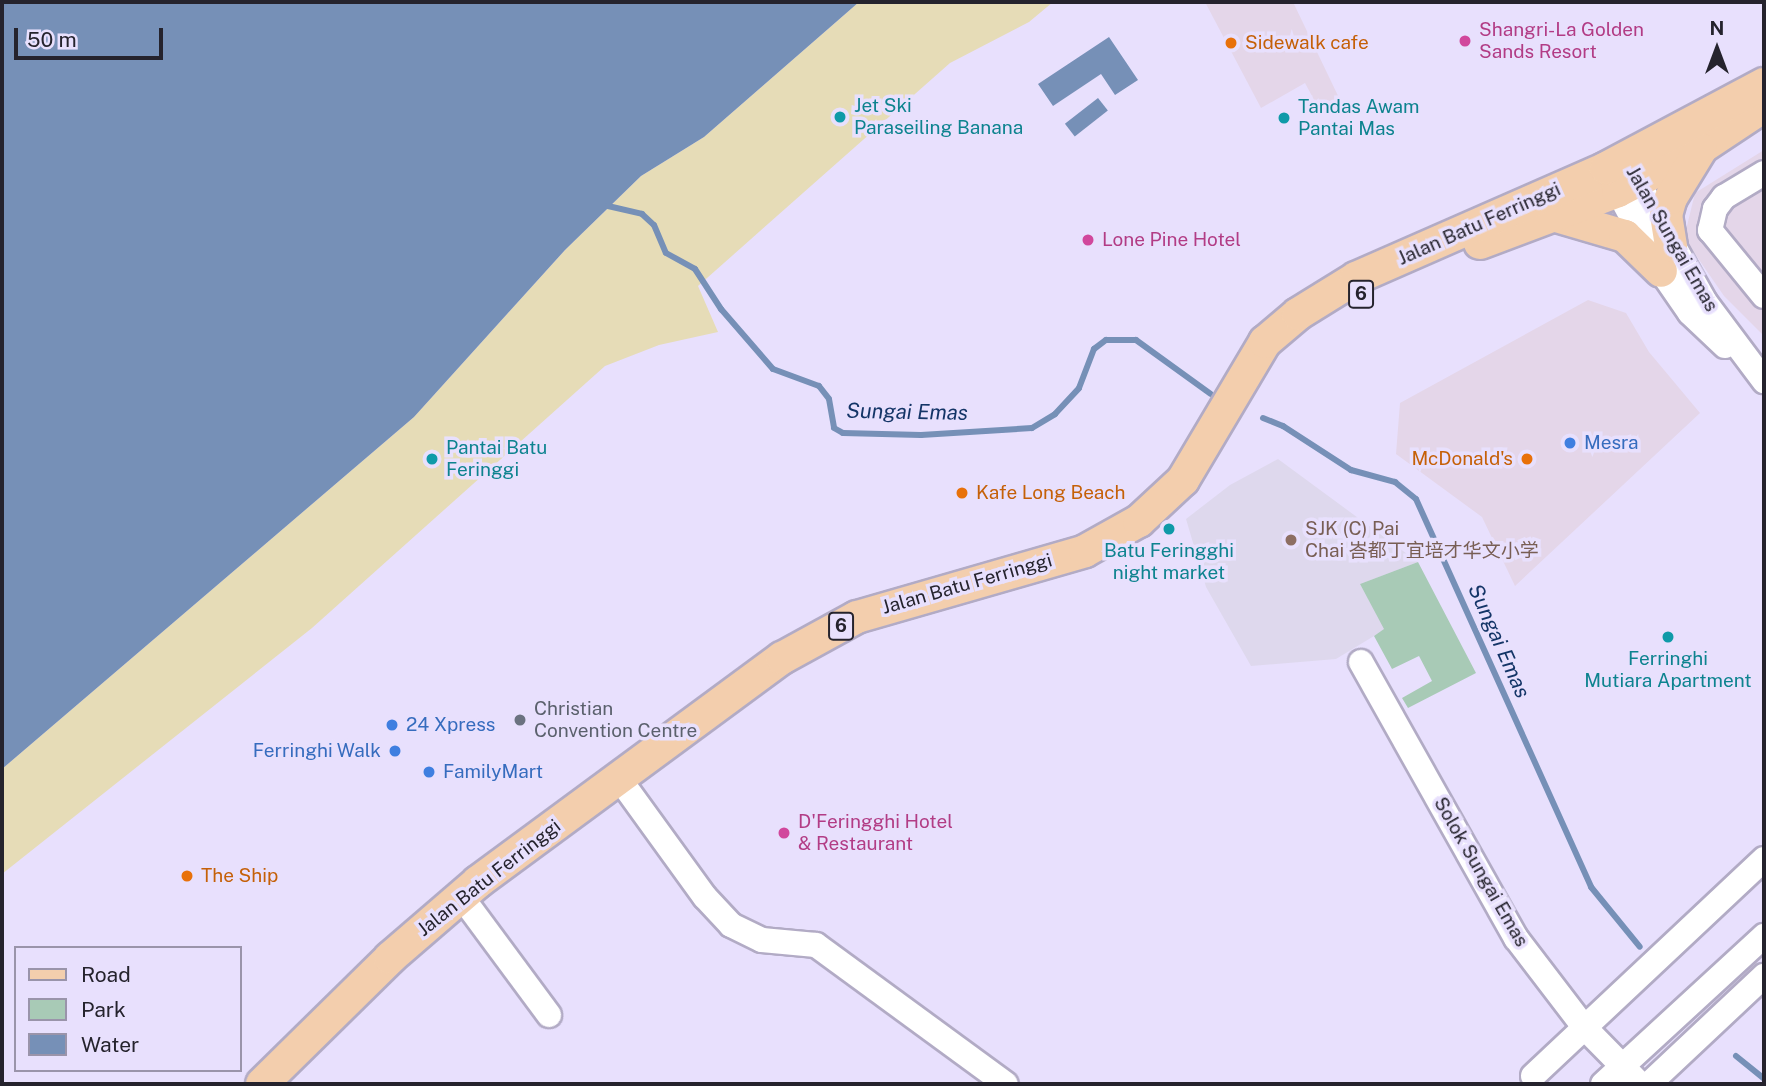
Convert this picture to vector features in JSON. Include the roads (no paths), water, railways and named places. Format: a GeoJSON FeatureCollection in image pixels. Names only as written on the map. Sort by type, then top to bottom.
{"type":"FeatureCollection","features":[{"type":"Feature","properties":{"kind":"main road","name":"6"},"geometry":{"type":"LineString","coordinates":[[1622,175],[1764,84]]}},
{"type":"Feature","properties":{"kind":"main road","name":"6"},"geometry":{"type":"LineString","coordinates":[[1622,175],[1702,148],[1764,106]]}},
{"type":"Feature","properties":{"kind":"main road"},"geometry":{"type":"LineString","coordinates":[[1556,216],[1625,236],[1666,259],[1666,215],[1671,198],[1702,148]]}},
{"type":"Feature","properties":{"kind":"main road","name":"Jalan Batu Ferringgi"},"geometry":{"type":"LineString","coordinates":[[262,1084],[465,901],[622,782],[789,668],[861,629],[959,593],[1093,560],[1131,542],[1164,509],[1281,354],[1310,327],[1355,297],[1454,253],[1556,216],[1622,175]]}},
{"type":"Feature","properties":{"kind":"main road","name":"Jalan Batu Ferringgi"},"geometry":{"type":"LineString","coordinates":[[1164,509],[1265,342],[1298,314],[1356,278],[1622,175]]}},
{"type":"Feature","properties":{"kind":"main road","name":"Jalan Batu Ferringgi"},"geometry":{"type":"LineString","coordinates":[[282,1084],[355,999]]}},
{"type":"Feature","properties":{"kind":"street"},"geometry":{"type":"LineString","coordinates":[[1764,173],[1724,197],[1715,209],[1710,230],[1764,296]]}},
{"type":"Feature","properties":{"kind":"street","name":"Jalan Sungai Emas"},"geometry":{"type":"LineString","coordinates":[[1622,175],[1666,259],[1764,381]]}},
{"type":"Feature","properties":{"kind":"street","name":"Solok Sungai Emas"},"geometry":{"type":"LineString","coordinates":[[1361,662],[1516,938],[1584,1027],[1640,1084]]}},
{"type":"Feature","properties":{"kind":"street"},"geometry":{"type":"LineString","coordinates":[[622,782],[705,897],[731,925],[762,940],[816,945],[1006,1084]]}},
{"type":"Feature","properties":{"kind":"street"},"geometry":{"type":"LineString","coordinates":[[1533,1076],[1764,859]]}},
{"type":"Feature","properties":{"kind":"street"},"geometry":{"type":"LineString","coordinates":[[465,901],[549,1015]]}},
{"type":"Feature","properties":{"kind":"street"},"geometry":{"type":"LineString","coordinates":[[1603,1084],[1764,936]]}},
{"type":"Feature","properties":{"kind":"street"},"geometry":{"type":"LineString","coordinates":[[1649,1084],[1764,976]]}},
{"type":"Feature","properties":{"kind":"water"},"geometry":{"type":"Polygon","coordinates":[[[2,2],[859,2],[704,137],[641,176],[565,250],[414,417],[2,769],[2,2]]]}},
{"type":"Feature","properties":{"kind":"water"},"geometry":{"type":"Polygon","coordinates":[[[1109,37],[1138,80],[1115,95],[1101,74],[1053,106],[1038,84],[1109,37]]]}},
{"type":"Feature","properties":{"kind":"water"},"geometry":{"type":"Polygon","coordinates":[[[1098,98],[1108,111],[1075,136],[1065,124],[1098,98]]]}},
{"type":"Feature","properties":{"kind":"waterway","name":"Sungai Emas"},"geometry":{"type":"LineString","coordinates":[[608,206],[642,214],[654,225],[666,253],[695,269],[721,309],[773,369],[819,386],[829,399],[834,428],[843,433],[921,435],[1032,428],[1055,414],[1079,388],[1094,349],[1106,340],[1136,340],[1211,394]]}},
{"type":"Feature","properties":{"kind":"waterway","name":"Sungai Emas"},"geometry":{"type":"LineString","coordinates":[[1263,418],[1283,426],[1351,470],[1395,482],[1416,499],[1591,887],[1640,947]]}},
{"type":"Feature","properties":{"kind":"waterway","name":"Sungai Emas"},"geometry":{"type":"LineString","coordinates":[[1736,1056],[1764,1079]]}},
{"type":"Feature","properties":{"kind":"place","name":"Shangri-La Golden Sands Resort"},"geometry":{"type":"Point","coordinates":[1465,41]}},
{"type":"Feature","properties":{"kind":"place","name":"Sidewalk cafe"},"geometry":{"type":"Point","coordinates":[1231,43]}},
{"type":"Feature","properties":{"kind":"place","name":"Jet Ski Paraseiling Banana"},"geometry":{"type":"Point","coordinates":[840,117]}},
{"type":"Feature","properties":{"kind":"place","name":"Tandas Awam Pantai Mas"},"geometry":{"type":"Point","coordinates":[1284,118]}},
{"type":"Feature","properties":{"kind":"place","name":"Lone Pine Hotel"},"geometry":{"type":"Point","coordinates":[1088,240]}},
{"type":"Feature","properties":{"kind":"place","name":"Mesra"},"geometry":{"type":"Point","coordinates":[1570,443]}},
{"type":"Feature","properties":{"kind":"place","name":"Pantai Batu Feringgi"},"geometry":{"type":"Point","coordinates":[432,459]}},
{"type":"Feature","properties":{"kind":"place","name":"McDonald's"},"geometry":{"type":"Point","coordinates":[1527,459]}},
{"type":"Feature","properties":{"kind":"place","name":"Kafe Long Beach"},"geometry":{"type":"Point","coordinates":[962,493]}},
{"type":"Feature","properties":{"kind":"place","name":"Batu Feringghi night market"},"geometry":{"type":"Point","coordinates":[1169,529]}},
{"type":"Feature","properties":{"kind":"place","name":"SJK (C) Pai Chai 峇都丁宜培才华文小学"},"geometry":{"type":"Point","coordinates":[1291,540]}},
{"type":"Feature","properties":{"kind":"place","name":"Ferringhi Mutiara Apartment"},"geometry":{"type":"Point","coordinates":[1668,637]}},
{"type":"Feature","properties":{"kind":"place","name":"Christian Convention Centre"},"geometry":{"type":"Point","coordinates":[520,720]}},
{"type":"Feature","properties":{"kind":"place","name":"24 Xpress"},"geometry":{"type":"Point","coordinates":[392,725]}},
{"type":"Feature","properties":{"kind":"place","name":"Ferringhi Walk"},"geometry":{"type":"Point","coordinates":[395,751]}},
{"type":"Feature","properties":{"kind":"place","name":"FamilyMart"},"geometry":{"type":"Point","coordinates":[429,772]}},
{"type":"Feature","properties":{"kind":"place","name":"D'Feringghi Hotel & Restaurant"},"geometry":{"type":"Point","coordinates":[784,833]}},
{"type":"Feature","properties":{"kind":"place","name":"The Ship"},"geometry":{"type":"Point","coordinates":[187,876]}}]}
